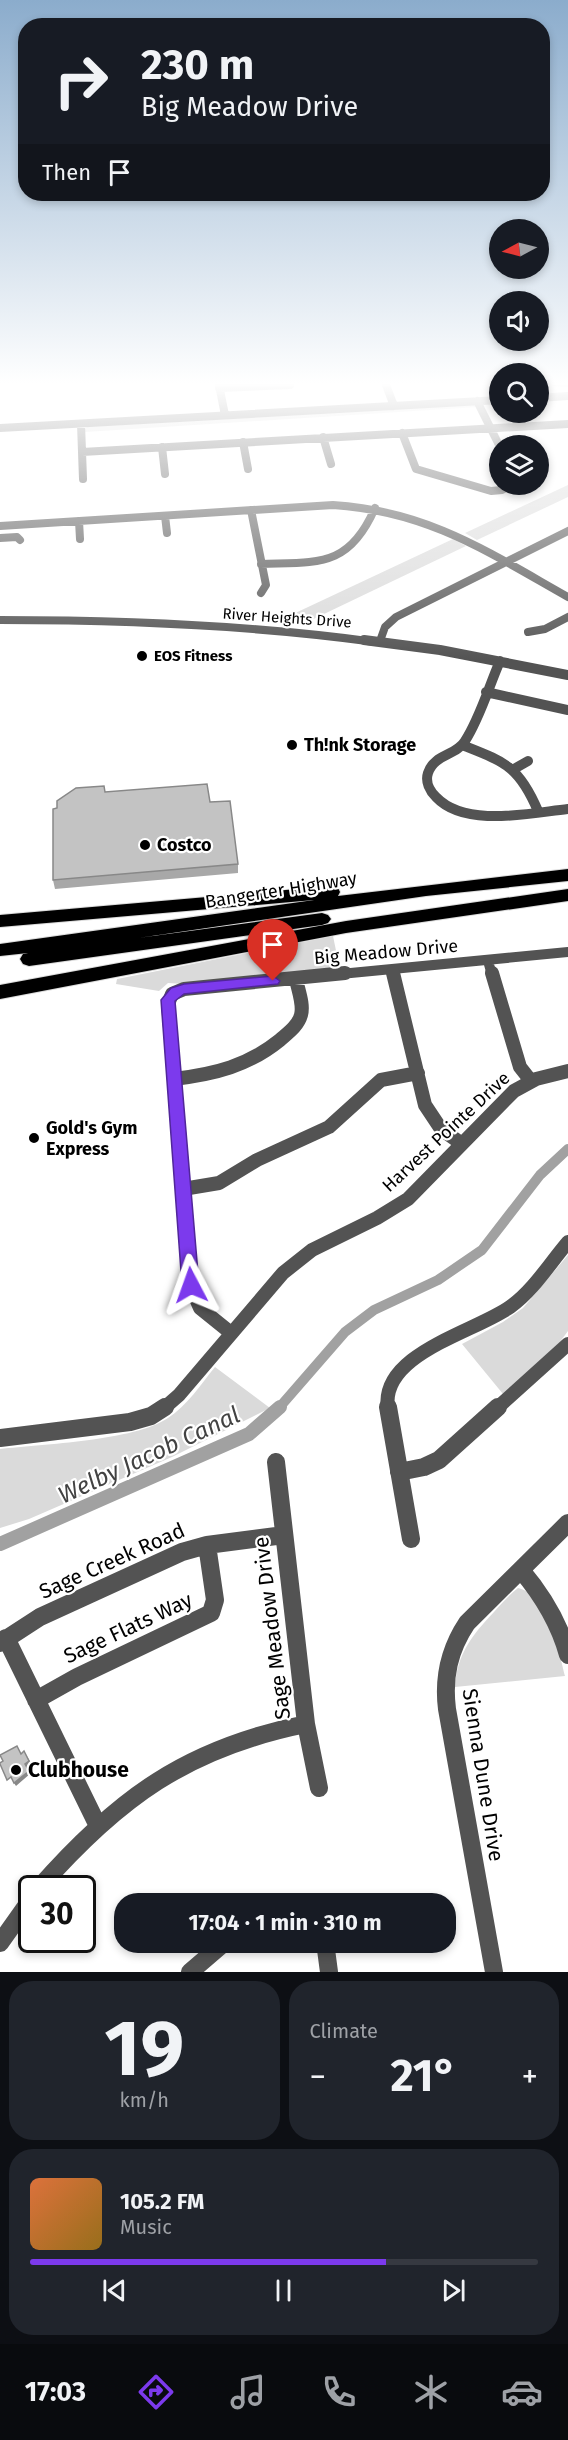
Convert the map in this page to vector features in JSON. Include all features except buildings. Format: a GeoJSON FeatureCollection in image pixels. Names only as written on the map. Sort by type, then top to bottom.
{"type":"FeatureCollection","features":[{"type":"Feature","properties":{"kind":"highway"},"geometry":{"type":"LineString","coordinates":[[0,921],[347,891],[567,884]]}},
{"type":"Feature","properties":{"kind":"highway"},"geometry":{"type":"LineString","coordinates":[[0,992],[567,884]]}},
{"type":"Feature","properties":{"kind":"highway","name":"Bangerter Highway"},"geometry":{"type":"LineString","coordinates":[[0,950],[368,898],[567,884]]}},
{"type":"Feature","properties":{"kind":"highway","name":"Bangerter Highway"},"geometry":{"type":"LineString","coordinates":[[0,962],[567,884]]}},
{"type":"Feature","properties":{"kind":"street"},"geometry":{"type":"LineString","coordinates":[[445,477],[489,489]]}},
{"type":"Feature","properties":{"kind":"street"},"geometry":{"type":"LineString","coordinates":[[0,526],[341,505],[375,508],[441,527],[568,597]]}},
{"type":"Feature","properties":{"kind":"street"},"geometry":{"type":"LineString","coordinates":[[261,564],[315,560],[341,554],[355,543],[375,508]]}},
{"type":"Feature","properties":{"kind":"street"},"geometry":{"type":"LineString","coordinates":[[251,510],[266,585],[261,593]]}},
{"type":"Feature","properties":{"kind":"street"},"geometry":{"type":"LineString","coordinates":[[165,516],[167,533]]}},
{"type":"Feature","properties":{"kind":"street"},"geometry":{"type":"LineString","coordinates":[[79,521],[80,539]]}},
{"type":"Feature","properties":{"kind":"street"},"geometry":{"type":"LineString","coordinates":[[380,641],[385,627],[396,617],[568,531]]}},
{"type":"Feature","properties":{"kind":"street"},"geometry":{"type":"LineString","coordinates":[[0,538],[16,537],[20,540]]}},
{"type":"Feature","properties":{"kind":"street"},"geometry":{"type":"LineString","coordinates":[[528,632],[545,629],[568,617]]}},
{"type":"Feature","properties":{"kind":"street","name":"River Heights Drive"},"geometry":{"type":"LineString","coordinates":[[0,620],[104,620],[380,641],[568,675]]}},
{"type":"Feature","properties":{"kind":"street"},"geometry":{"type":"LineString","coordinates":[[500,661],[462,745],[438,759],[428,771],[428,785],[436,799],[452,809],[475,815],[568,809]]}},
{"type":"Feature","properties":{"kind":"street"},"geometry":{"type":"LineString","coordinates":[[486,693],[568,710]]}},
{"type":"Feature","properties":{"kind":"street"},"geometry":{"type":"LineString","coordinates":[[462,745],[514,769],[526,782],[538,811]]}},
{"type":"Feature","properties":{"kind":"street"},"geometry":{"type":"LineString","coordinates":[[514,769],[528,761]]}},
{"type":"Feature","properties":{"kind":"street","name":"Big Meadow Drive"},"geometry":{"type":"LineString","coordinates":[[174,1079],[168,1004],[172,994],[184,989],[568,952]]}},
{"type":"Feature","properties":{"kind":"street"},"geometry":{"type":"LineString","coordinates":[[488,961],[520,1067],[531,1082]]}},
{"type":"Feature","properties":{"kind":"street"},"geometry":{"type":"LineString","coordinates":[[392,969],[425,1105],[431,1118],[446,1134],[462,1144]]}},
{"type":"Feature","properties":{"kind":"street"},"geometry":{"type":"LineString","coordinates":[[231,1333],[200,1308],[193,1296],[174,1079],[230,1071],[264,1054],[293,1029],[299,1020],[301,1009],[296,979]]}},
{"type":"Feature","properties":{"kind":"street","name":"Harvest Pointe Drive"},"geometry":{"type":"LineString","coordinates":[[0,1438],[130,1422],[148,1417],[172,1402],[283,1273],[301,1256],[400,1205],[510,1094],[531,1082],[568,1071]]}},
{"type":"Feature","properties":{"kind":"street"},"geometry":{"type":"LineString","coordinates":[[183,1189],[219,1183],[257,1160],[329,1127],[381,1080],[418,1073]]}},
{"type":"Feature","properties":{"kind":"street"},"geometry":{"type":"LineString","coordinates":[[411,1539],[387,1401],[388,1389],[397,1372],[411,1359],[510,1307],[568,1242]]}},
{"type":"Feature","properties":{"kind":"street"},"geometry":{"type":"LineString","coordinates":[[399,1472],[424,1467],[439,1460],[568,1344]]}},
{"type":"Feature","properties":{"kind":"street","name":"Sage Meadow Drive"},"geometry":{"type":"LineString","coordinates":[[276,1462],[306,1724],[319,1788]]}},
{"type":"Feature","properties":{"kind":"street","name":"Sienna Dune Drive"},"geometry":{"type":"LineString","coordinates":[[494,1972],[447,1709],[445,1682],[449,1657],[461,1631],[568,1524]]}},
{"type":"Feature","properties":{"kind":"street","name":"Sage Creek Road"},"geometry":{"type":"LineString","coordinates":[[3,1640],[40,1617],[182,1552],[207,1545],[284,1535]]}},
{"type":"Feature","properties":{"kind":"street","name":"Sage Flats Way"},"geometry":{"type":"LineString","coordinates":[[36,1700],[77,1677],[211,1613],[215,1600],[207,1545]]}},
{"type":"Feature","properties":{"kind":"street"},"geometry":{"type":"LineString","coordinates":[[521,1570],[555,1615],[568,1655]]}},
{"type":"Feature","properties":{"kind":"street"},"geometry":{"type":"LineString","coordinates":[[3,1640],[36,1700],[98,1826]]}},
{"type":"Feature","properties":{"kind":"street"},"geometry":{"type":"LineString","coordinates":[[51,1875],[98,1826],[153,1783],[204,1754],[248,1736],[306,1724]]}},
{"type":"Feature","properties":{"kind":"street"},"geometry":{"type":"LineString","coordinates":[[0,1943],[18,1918]]}},
{"type":"Feature","properties":{"kind":"street"},"geometry":{"type":"LineString","coordinates":[[190,1972],[212,1953]]}},
{"type":"Feature","properties":{"kind":"street"},"geometry":{"type":"LineString","coordinates":[[326,1953],[329,1972]]}},
{"type":"Feature","properties":{"kind":"shaded area"},"geometry":{"type":"Polygon","coordinates":[[[568,485],[568,497],[477,540],[465,533],[549,495],[568,485]]]}},
{"type":"Feature","properties":{"kind":"shaded area"},"geometry":{"type":"Polygon","coordinates":[[[453,539],[466,546],[301,625],[274,623],[453,539]]]}},
{"type":"Feature","properties":{"kind":"shaded area"},"geometry":{"type":"Polygon","coordinates":[[[333,936],[340,970],[184,984],[168,983],[159,991],[116,984],[117,979],[333,936]]]}},
{"type":"Feature","properties":{"kind":"shaded area"},"geometry":{"type":"Polygon","coordinates":[[[568,1255],[568,1331],[559,1343],[503,1394],[462,1344],[503,1322],[523,1308],[568,1255]]]}},
{"type":"Feature","properties":{"kind":"shaded area"},"geometry":{"type":"Polygon","coordinates":[[[215,1367],[270,1408],[172,1457],[29,1519],[0,1528],[0,1449],[111,1437],[153,1426],[168,1418],[181,1407],[215,1367]]]}},
{"type":"Feature","properties":{"kind":"shaded area"},"geometry":{"type":"Polygon","coordinates":[[[518,1588],[528,1592],[544,1612],[555,1639],[565,1676],[455,1687],[456,1675],[467,1646],[486,1620],[518,1588]]]}},
{"type":"Feature","properties":{"kind":"waterway","name":"Welby Jacob Canal"},"geometry":{"type":"LineString","coordinates":[[279,1408],[345,1332],[374,1310],[438,1280],[482,1250],[540,1175],[568,1149]]}},
{"type":"Feature","properties":{"kind":"waterway","name":"Welby Jacob Canal"},"geometry":{"type":"LineString","coordinates":[[0,1544],[249,1434],[279,1408]]}},
{"type":"Feature","properties":{"kind":"place","name":"EOS Fitness"},"geometry":{"type":"Point","coordinates":[142,656]}},
{"type":"Feature","properties":{"kind":"place","name":"Th!nk Storage"},"geometry":{"type":"Point","coordinates":[292,745]}},
{"type":"Feature","properties":{"kind":"place","name":"Costco"},"geometry":{"type":"Point","coordinates":[145,845]}},
{"type":"Feature","properties":{"kind":"place","name":"Gold's Gym Express"},"geometry":{"type":"Point","coordinates":[34,1138]}},
{"type":"Feature","properties":{"kind":"place","name":"Clubhouse"},"geometry":{"type":"Point","coordinates":[16,1770]}},
{"type":"Feature","properties":{"kind":"route"},"geometry":{"type":"LineString","coordinates":[[191,1285],[168,1000],[172,994],[184,989],[273,981]]}}]}
